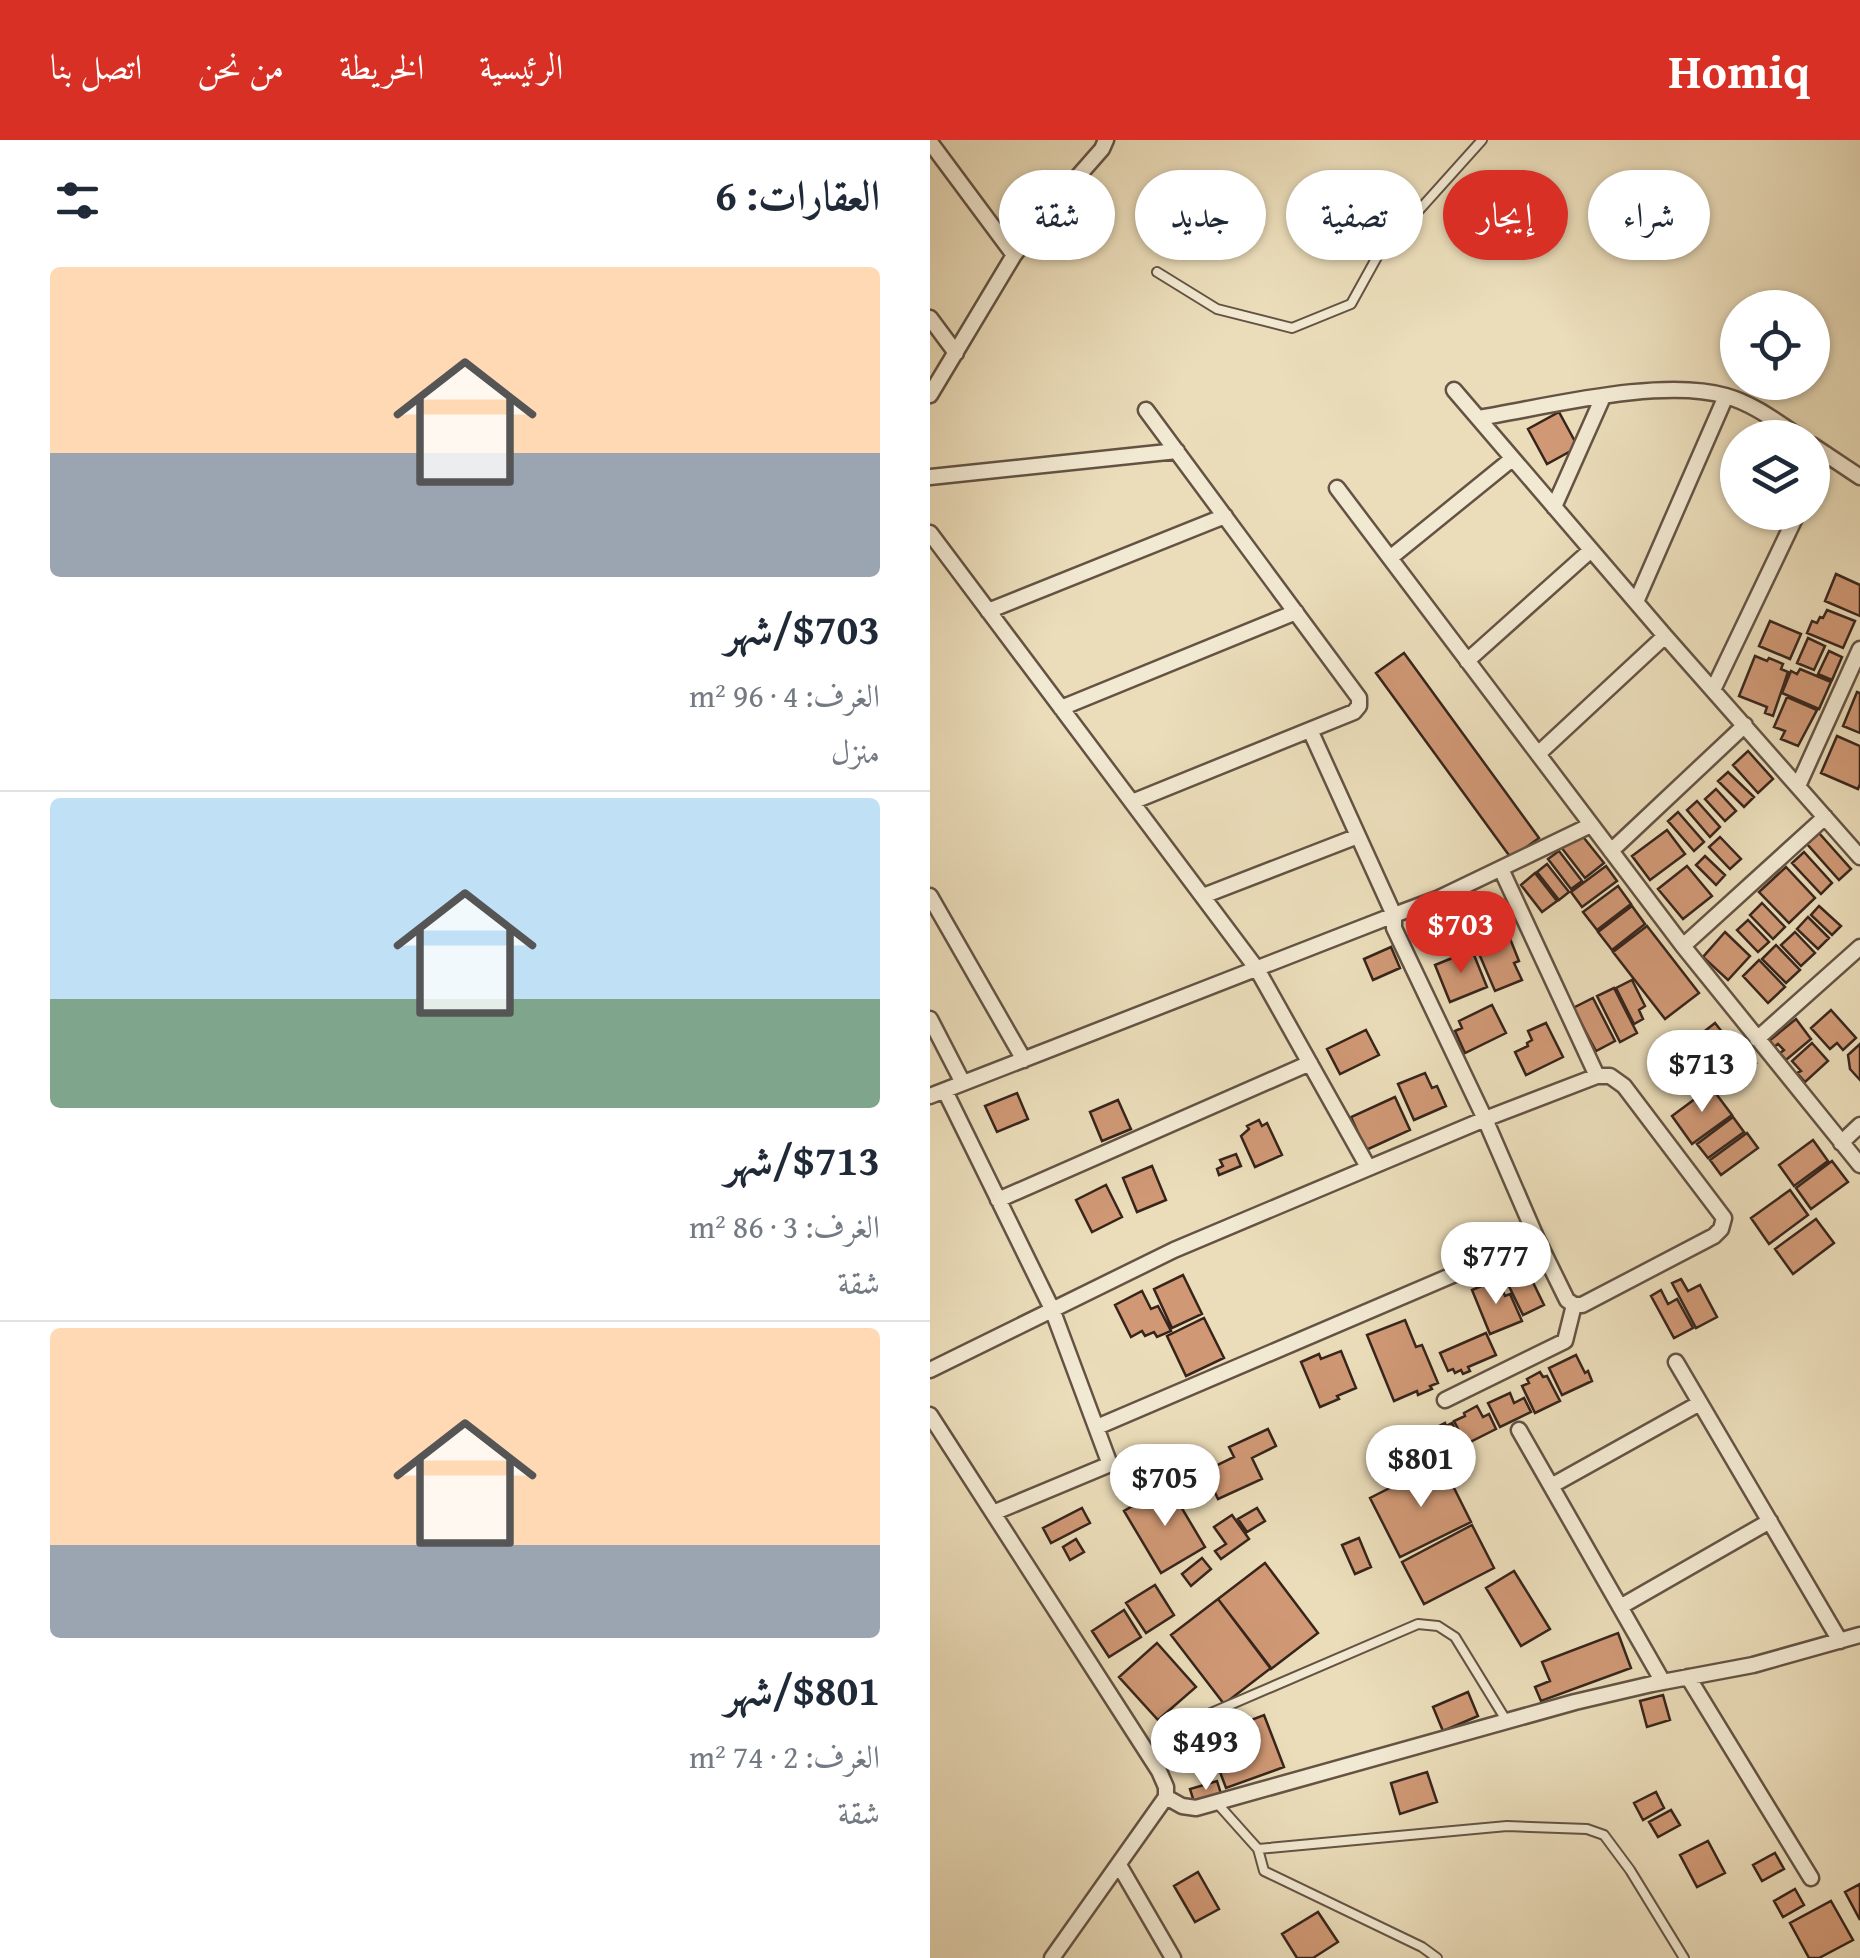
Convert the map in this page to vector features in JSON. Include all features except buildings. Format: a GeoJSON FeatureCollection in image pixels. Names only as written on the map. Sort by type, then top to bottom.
{"type":"FeatureCollection","features":[{"type":"Feature","properties":{"kind":"street"},"geometry":{"type":"LineString","coordinates":[[1084,170],[1106,140]]}},
{"type":"Feature","properties":{"kind":"street"},"geometry":{"type":"LineString","coordinates":[[930,142],[999,235]]}},
{"type":"Feature","properties":{"kind":"street"},"geometry":{"type":"LineString","coordinates":[[930,395],[1011,260]]}},
{"type":"Feature","properties":{"kind":"street"},"geometry":{"type":"LineString","coordinates":[[930,318],[956,353]]}},
{"type":"Feature","properties":{"kind":"street"},"geometry":{"type":"LineString","coordinates":[[1454,390],[1860,857]]}},
{"type":"Feature","properties":{"kind":"street"},"geometry":{"type":"LineString","coordinates":[[1478,418],[1622,394],[1690,390],[1720,395]]}},
{"type":"Feature","properties":{"kind":"street"},"geometry":{"type":"LineString","coordinates":[[1554,507],[1603,397]]}},
{"type":"Feature","properties":{"kind":"street"},"geometry":{"type":"LineString","coordinates":[[1636,602],[1724,400]]}},
{"type":"Feature","properties":{"kind":"street"},"geometry":{"type":"LineString","coordinates":[[1735,400],[1775,420]]}},
{"type":"Feature","properties":{"kind":"street"},"geometry":{"type":"LineString","coordinates":[[1132,802],[1354,712],[1360,702],[1146,410]]}},
{"type":"Feature","properties":{"kind":"street"},"geometry":{"type":"LineString","coordinates":[[930,477],[1176,451]]}},
{"type":"Feature","properties":{"kind":"street"},"geometry":{"type":"LineString","coordinates":[[1830,457],[1860,476]]}},
{"type":"Feature","properties":{"kind":"street"},"geometry":{"type":"LineString","coordinates":[[1390,558],[1512,459]]}},
{"type":"Feature","properties":{"kind":"street"},"geometry":{"type":"LineString","coordinates":[[1336,488],[1683,946],[1860,1166]]}},
{"type":"Feature","properties":{"kind":"street"},"geometry":{"type":"LineString","coordinates":[[988,610],[1225,516]]}},
{"type":"Feature","properties":{"kind":"street"},"geometry":{"type":"LineString","coordinates":[[1713,690],[1789,530]]}},
{"type":"Feature","properties":{"kind":"street"},"geometry":{"type":"LineString","coordinates":[[930,533],[1257,969],[1368,1168]]}},
{"type":"Feature","properties":{"kind":"street"},"geometry":{"type":"LineString","coordinates":[[1467,662],[1591,550]]}},
{"type":"Feature","properties":{"kind":"street"},"geometry":{"type":"LineString","coordinates":[[1061,708],[1296,612]]}},
{"type":"Feature","properties":{"kind":"street"},"geometry":{"type":"LineString","coordinates":[[1538,754],[1665,636]]}},
{"type":"Feature","properties":{"kind":"street"},"geometry":{"type":"LineString","coordinates":[[1798,786],[1860,649]]}},
{"type":"Feature","properties":{"kind":"street"},"geometry":{"type":"LineString","coordinates":[[1611,851],[1745,725]]}},
{"type":"Feature","properties":{"kind":"street"},"geometry":{"type":"LineString","coordinates":[[930,1370],[1174,1250],[1485,1118],[1597,1076],[1610,1076],[1624,1086],[1724,1218],[1720,1229],[1714,1236],[1582,1305],[1567,1300],[1485,1118],[1394,928],[1394,915],[1310,730]]}},
{"type":"Feature","properties":{"kind":"street"},"geometry":{"type":"LineString","coordinates":[[1683,946],[1825,817]]}},
{"type":"Feature","properties":{"kind":"street"},"geometry":{"type":"LineString","coordinates":[[993,1513],[1108,1464],[1109,1458],[1052,1309],[998,1200],[937,1093],[1436,899],[1591,825]]}},
{"type":"Feature","properties":{"kind":"street"},"geometry":{"type":"LineString","coordinates":[[1203,896],[1358,836]]}},
{"type":"Feature","properties":{"kind":"street"},"geometry":{"type":"LineString","coordinates":[[1501,869],[1597,1076]]}},
{"type":"Feature","properties":{"kind":"street"},"geometry":{"type":"LineString","coordinates":[[930,896],[1024,1060]]}},
{"type":"Feature","properties":{"kind":"street"},"geometry":{"type":"LineString","coordinates":[[1757,1038],[1860,947]]}},
{"type":"Feature","properties":{"kind":"street"},"geometry":{"type":"LineString","coordinates":[[930,1019],[963,1083]]}},
{"type":"Feature","properties":{"kind":"street"},"geometry":{"type":"LineString","coordinates":[[998,1200],[1310,1064]]}},
{"type":"Feature","properties":{"kind":"street"},"geometry":{"type":"LineString","coordinates":[[1841,1143],[1860,1125]]}},
{"type":"Feature","properties":{"kind":"street"},"geometry":{"type":"LineString","coordinates":[[1097,1428],[1537,1239]]}},
{"type":"Feature","properties":{"kind":"street"},"geometry":{"type":"LineString","coordinates":[[1446,1400],[1566,1341],[1574,1305]]}},
{"type":"Feature","properties":{"kind":"street"},"geometry":{"type":"LineString","coordinates":[[1676,1362],[1840,1641]]}},
{"type":"Feature","properties":{"kind":"street"},"geometry":{"type":"LineString","coordinates":[[1552,1486],[1700,1403]]}},
{"type":"Feature","properties":{"kind":"street"},"geometry":{"type":"LineString","coordinates":[[930,1415],[1166,1787],[1166,1797],[1052,1958]]}},
{"type":"Feature","properties":{"kind":"street"},"geometry":{"type":"LineString","coordinates":[[1519,1430],[1663,1682]]}},
{"type":"Feature","properties":{"kind":"street"},"geometry":{"type":"LineString","coordinates":[[1620,1607],[1770,1521]]}},
{"type":"Feature","properties":{"kind":"street"},"geometry":{"type":"LineString","coordinates":[[1166,1797],[1188,1808],[1216,1802],[1506,1720],[1753,1665],[1860,1636]]}},
{"type":"Feature","properties":{"kind":"street"},"geometry":{"type":"LineString","coordinates":[[1688,1677],[1811,1878]]}},
{"type":"Feature","properties":{"kind":"street"},"geometry":{"type":"LineString","coordinates":[[1119,1865],[1174,1958]]}},
{"type":"Feature","properties":{"kind":"lane"},"geometry":{"type":"LineString","coordinates":[[1158,272],[1217,309],[1292,328],[1351,304],[1378,257],[1482,140]]}},
{"type":"Feature","properties":{"kind":"lane"},"geometry":{"type":"LineString","coordinates":[[1197,1719],[1418,1624],[1438,1626],[1456,1637],[1506,1720]]}},
{"type":"Feature","properties":{"kind":"lane"},"geometry":{"type":"LineString","coordinates":[[1216,1802],[1258,1849],[1264,1871],[1436,1958]]}},
{"type":"Feature","properties":{"kind":"lane"},"geometry":{"type":"LineString","coordinates":[[1258,1849],[1507,1826],[1587,1828],[1604,1835],[1684,1958]]}}]}
